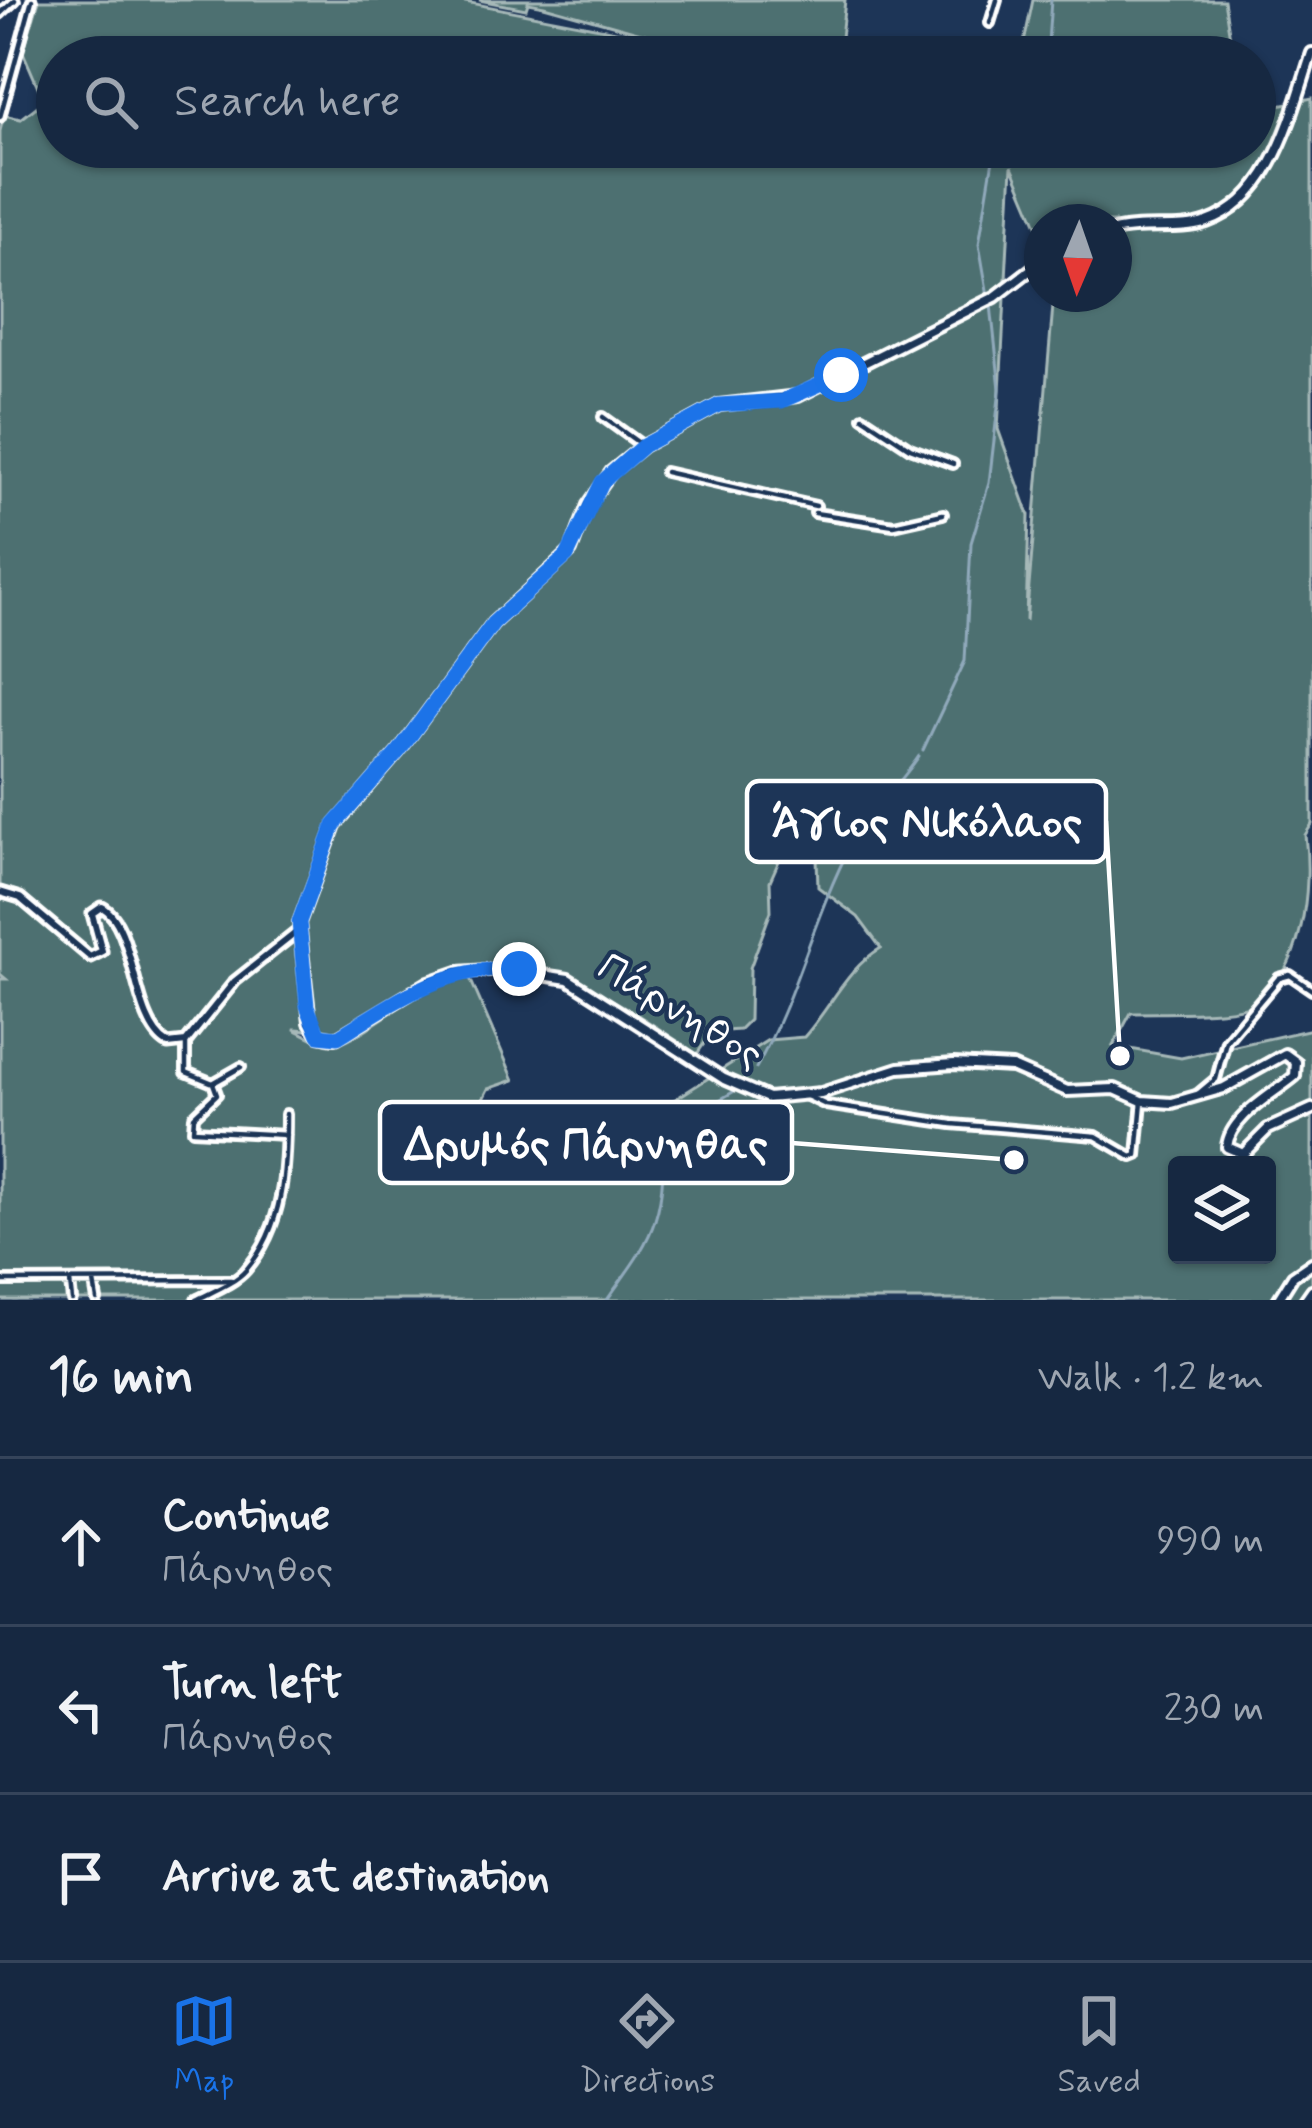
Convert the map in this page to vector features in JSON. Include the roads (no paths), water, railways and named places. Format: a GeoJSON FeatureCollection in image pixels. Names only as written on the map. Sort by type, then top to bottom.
{"type":"FeatureCollection","features":[{"type":"Feature","properties":{"kind":"main road"},"geometry":{"type":"LineString","coordinates":[[1276,150],[1312,53]]}},
{"type":"Feature","properties":{"kind":"main road"},"geometry":{"type":"LineString","coordinates":[[1132,229],[1204,223],[1225,212],[1268,168]]}},
{"type":"Feature","properties":{"kind":"main road","name":"Πάρνηθος"},"geometry":{"type":"LineString","coordinates":[[1024,275],[995,297],[798,396],[725,403],[643,446],[593,494],[567,556],[501,614],[399,751],[344,810],[324,848],[298,932],[308,1015],[322,1037],[338,1037],[400,996],[447,975],[504,969],[545,971],[614,1004],[750,1094],[807,1096],[883,1071],[954,1064],[1012,1067],[1066,1091],[1115,1089],[1142,1102],[1186,1100],[1224,1088],[1285,1054],[1296,1063],[1295,1076],[1246,1116],[1228,1136],[1227,1147],[1243,1154],[1268,1129],[1312,1109]]}},
{"type":"Feature","properties":{"kind":"main road"},"geometry":{"type":"LineString","coordinates":[[1278,1300],[1293,1276],[1312,1263]]}},
{"type":"Feature","properties":{"kind":"main road"},"geometry":{"type":"LineString","coordinates":[[1305,1300],[1312,1290]]}},
{"type":"Feature","properties":{"kind":"street"},"geometry":{"type":"LineString","coordinates":[[0,14],[15,0]]}},
{"type":"Feature","properties":{"kind":"street"},"geometry":{"type":"LineString","coordinates":[[0,117],[32,0]]}},
{"type":"Feature","properties":{"kind":"street"},"geometry":{"type":"LineString","coordinates":[[990,23],[997,0]]}},
{"type":"Feature","properties":{"kind":"street"},"geometry":{"type":"LineString","coordinates":[[603,417],[643,446]]}},
{"type":"Feature","properties":{"kind":"street"},"geometry":{"type":"LineString","coordinates":[[863,417],[910,448],[953,464]]}},
{"type":"Feature","properties":{"kind":"street"},"geometry":{"type":"LineString","coordinates":[[664,472],[895,524],[943,514]]}},
{"type":"Feature","properties":{"kind":"street"},"geometry":{"type":"LineString","coordinates":[[0,892],[20,898],[76,949],[98,956],[92,914],[102,907],[112,912],[157,1037],[168,1044],[186,1042]]}},
{"type":"Feature","properties":{"kind":"street"},"geometry":{"type":"LineString","coordinates":[[241,1067],[213,1082],[186,1072],[186,1042],[235,981],[298,932]]}},
{"type":"Feature","properties":{"kind":"street"},"geometry":{"type":"LineString","coordinates":[[1186,1100],[1216,1079],[1226,1041],[1279,978],[1290,975],[1312,991]]}},
{"type":"Feature","properties":{"kind":"street"},"geometry":{"type":"LineString","coordinates":[[213,1082],[217,1097],[194,1116],[193,1130],[286,1136]]}},
{"type":"Feature","properties":{"kind":"street"},"geometry":{"type":"LineString","coordinates":[[807,1096],[826,1105],[952,1124],[1096,1136],[1132,1157],[1137,1155],[1142,1102]]}},
{"type":"Feature","properties":{"kind":"street"},"geometry":{"type":"LineString","coordinates":[[196,1300],[245,1272],[271,1224],[286,1184],[286,1114]]}},
{"type":"Feature","properties":{"kind":"street"},"geometry":{"type":"LineString","coordinates":[[0,1281],[231,1280]]}},
{"type":"Feature","properties":{"kind":"street"},"geometry":{"type":"LineString","coordinates":[[70,1282],[72,1300]]}},
{"type":"Feature","properties":{"kind":"street"},"geometry":{"type":"LineString","coordinates":[[94,1282],[97,1300]]}},
{"type":"Feature","properties":{"kind":"waterway"},"geometry":{"type":"LineString","coordinates":[[1048,36],[1051,0]]}},
{"type":"Feature","properties":{"kind":"waterway"},"geometry":{"type":"LineString","coordinates":[[988,296],[979,244],[992,168]]}},
{"type":"Feature","properties":{"kind":"waterway"},"geometry":{"type":"LineString","coordinates":[[923,750],[965,661],[971,543],[989,483],[1000,389],[991,305]]}},
{"type":"Feature","properties":{"kind":"waterway"},"geometry":{"type":"LineString","coordinates":[[756,1068],[851,845],[919,756]]}},
{"type":"Feature","properties":{"kind":"waterway"},"geometry":{"type":"LineString","coordinates":[[714,1103],[733,1092]]}},
{"type":"Feature","properties":{"kind":"waterway"},"geometry":{"type":"LineString","coordinates":[[607,1300],[651,1231],[674,1133],[704,1107]]}},
{"type":"Feature","properties":{"kind":"place","name":"Άγιος Νικόλαος"},"geometry":{"type":"Point","coordinates":[1120,1056]}},
{"type":"Feature","properties":{"kind":"place","name":"Δρυμός Πάρνηθας"},"geometry":{"type":"Point","coordinates":[1014,1160]}}]}
